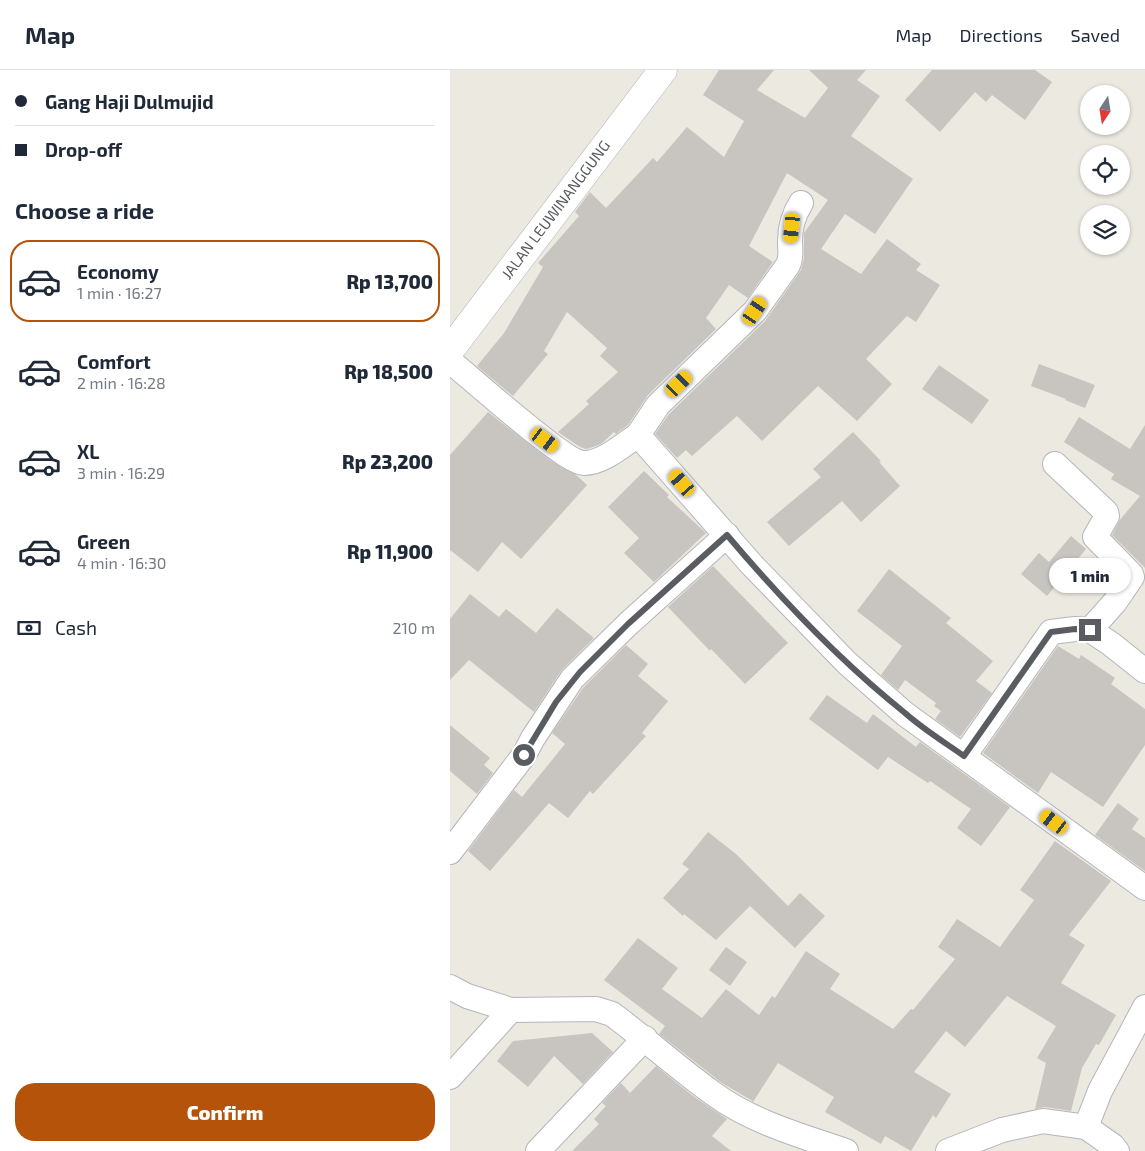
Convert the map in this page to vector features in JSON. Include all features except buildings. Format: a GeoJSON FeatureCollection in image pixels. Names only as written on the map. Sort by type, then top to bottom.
{"type":"FeatureCollection","features":[{"type":"Feature","properties":{"kind":"main road","name":"JALAN LEUWINANGGUNG"},"geometry":{"type":"LineString","coordinates":[[450,350],[663,70]]}},
{"type":"Feature","properties":{"kind":"street"},"geometry":{"type":"LineString","coordinates":[[450,361],[545,440],[571,459],[582,463],[601,459],[638,435],[658,405],[755,311],[791,258],[790,241],[792,228],[796,211],[801,203]]}},
{"type":"Feature","properties":{"kind":"street"},"geometry":{"type":"LineString","coordinates":[[638,435],[752,564],[847,662],[905,714],[1145,888]]}},
{"type":"Feature","properties":{"kind":"street"},"geometry":{"type":"LineString","coordinates":[[1055,464],[1106,512],[1107,516],[1096,535],[1096,540],[1131,574],[1132,578],[1115,602],[1090,630]]}},
{"type":"Feature","properties":{"kind":"street"},"geometry":{"type":"LineString","coordinates":[[450,852],[524,755],[572,679],[628,624],[727,535]]}},
{"type":"Feature","properties":{"kind":"street"},"geometry":{"type":"LineString","coordinates":[[964,756],[1051,632],[1075,629],[1090,630],[1111,644],[1145,672]]}},
{"type":"Feature","properties":{"kind":"street"},"geometry":{"type":"LineString","coordinates":[[450,987],[467,996],[511,1010],[596,1009],[612,1014],[645,1038],[714,1095],[746,1113],[776,1126],[846,1151]]}},
{"type":"Feature","properties":{"kind":"street"},"geometry":{"type":"LineString","coordinates":[[1086,1127],[1100,1091],[1145,1007]]}},
{"type":"Feature","properties":{"kind":"street"},"geometry":{"type":"LineString","coordinates":[[450,1077],[511,1010]]}},
{"type":"Feature","properties":{"kind":"street"},"geometry":{"type":"LineString","coordinates":[[538,1151],[645,1038]]}},
{"type":"Feature","properties":{"kind":"street"},"geometry":{"type":"LineString","coordinates":[[948,1151],[1002,1130],[1043,1121],[1086,1127],[1113,1146],[1117,1151]]}},
{"type":"Feature","properties":{"kind":"route"},"geometry":{"type":"LineString","coordinates":[[524,755],[572,679],[628,624],[727,535],[791,606],[847,662],[905,714],[964,756],[1051,632],[1075,629],[1090,630]]}}]}
